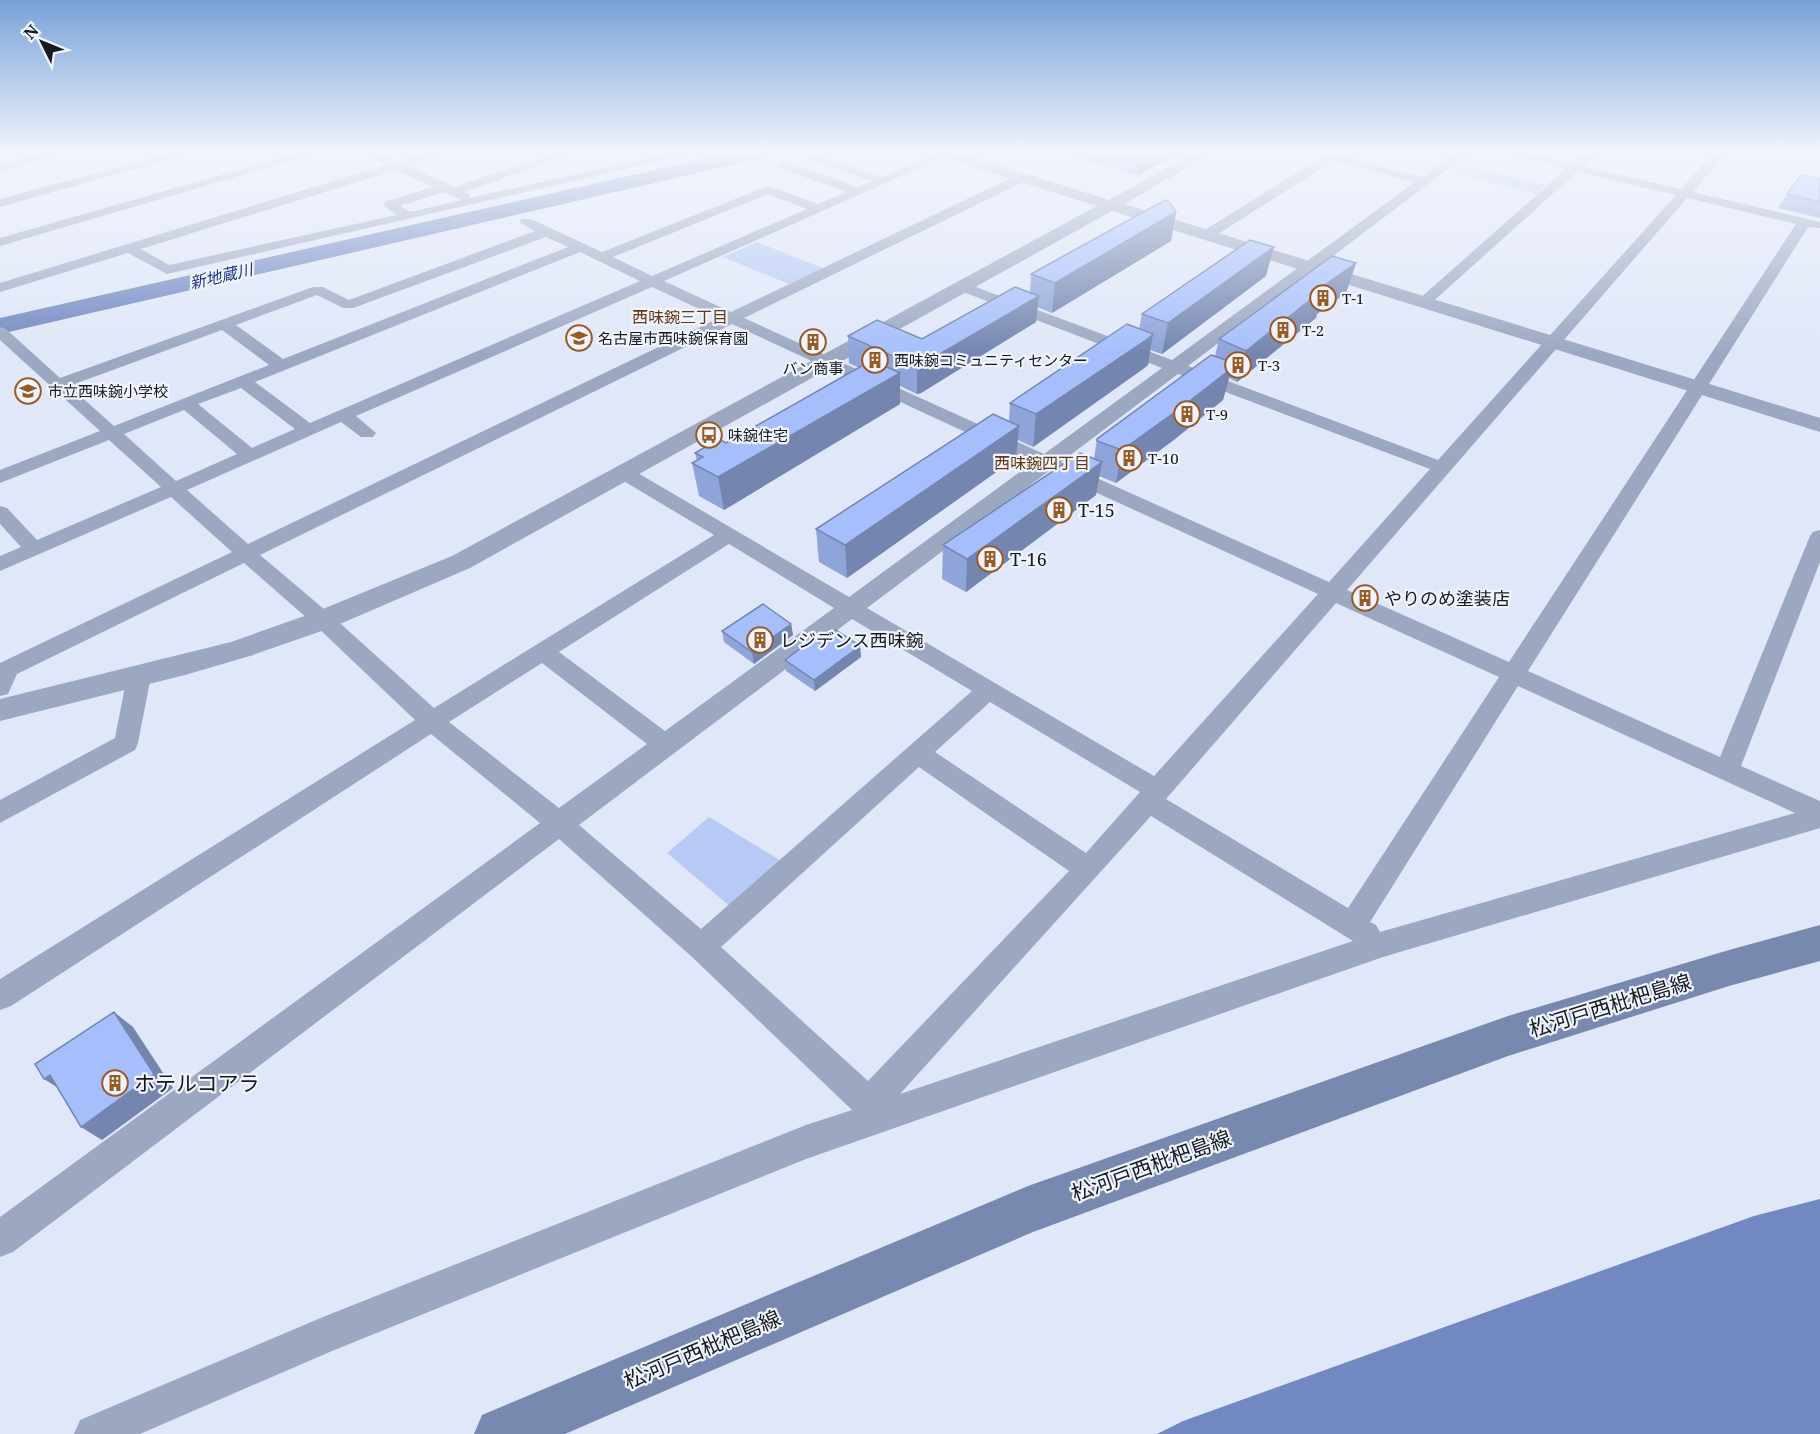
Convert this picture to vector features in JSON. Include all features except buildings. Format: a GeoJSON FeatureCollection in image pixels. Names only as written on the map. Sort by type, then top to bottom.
{"type":"FeatureCollection","features":[{"type":"Feature","properties":{"kind":"main road","name":"松河戸西枇杷島線"},"geometry":{"type":"LineString","coordinates":[[501,1434],[1028,1210],[1508,1036],[1729,968],[1820,943]]}},
{"type":"Feature","properties":{"kind":"street"},"geometry":{"type":"LineString","coordinates":[[0,242],[77,220]]}},
{"type":"Feature","properties":{"kind":"street"},"geometry":{"type":"LineString","coordinates":[[0,288],[221,220]]}},
{"type":"Feature","properties":{"kind":"street"},"geometry":{"type":"LineString","coordinates":[[129,248],[167,270],[397,220]]}},
{"type":"Feature","properties":{"kind":"street"},"geometry":{"type":"LineString","coordinates":[[602,257],[694,220]]}},
{"type":"Feature","properties":{"kind":"street"},"geometry":{"type":"LineString","coordinates":[[0,564],[794,220]]}},
{"type":"Feature","properties":{"kind":"street"},"geometry":{"type":"LineString","coordinates":[[0,688],[8,669],[935,220]]}},
{"type":"Feature","properties":{"kind":"street"},"geometry":{"type":"LineString","coordinates":[[0,710],[240,649],[323,620],[461,562],[1085,220]]}},
{"type":"Feature","properties":{"kind":"street"},"geometry":{"type":"LineString","coordinates":[[1154,220],[1820,425]]}},
{"type":"Feature","properties":{"kind":"street"},"geometry":{"type":"LineString","coordinates":[[1205,236],[1231,220]]}},
{"type":"Feature","properties":{"kind":"street"},"geometry":{"type":"LineString","coordinates":[[0,1239],[1373,220]]}},
{"type":"Feature","properties":{"kind":"street"},"geometry":{"type":"LineString","coordinates":[[1423,303],[1517,220]]}},
{"type":"Feature","properties":{"kind":"street"},"geometry":{"type":"LineString","coordinates":[[876,1110],[1661,220]]}},
{"type":"Feature","properties":{"kind":"street"},"geometry":{"type":"LineString","coordinates":[[1352,926],[1515,674],[1696,387],[1812,224],[1795,220]]}},
{"type":"Feature","properties":{"kind":"street"},"geometry":{"type":"LineString","coordinates":[[526,222],[826,363],[1335,591],[1727,770],[1820,815]]}},
{"type":"Feature","properties":{"kind":"street"},"geometry":{"type":"LineString","coordinates":[[58,384],[318,290],[348,305],[546,232]]}},
{"type":"Feature","properties":{"kind":"street"},"geometry":{"type":"LineString","coordinates":[[0,477],[581,248]]}},
{"type":"Feature","properties":{"kind":"street"},"geometry":{"type":"LineString","coordinates":[[963,287],[1443,468]]}},
{"type":"Feature","properties":{"kind":"street"},"geometry":{"type":"LineString","coordinates":[[224,324],[282,366]]}},
{"type":"Feature","properties":{"kind":"street"},"geometry":{"type":"LineString","coordinates":[[4,339],[58,384],[246,554],[323,620],[432,721],[560,824],[702,947],[876,1110]]}},
{"type":"Feature","properties":{"kind":"street"},"geometry":{"type":"LineString","coordinates":[[243,381],[309,431]]}},
{"type":"Feature","properties":{"kind":"street"},"geometry":{"type":"LineString","coordinates":[[186,404],[251,456]]}},
{"type":"Feature","properties":{"kind":"street"},"geometry":{"type":"LineString","coordinates":[[344,416],[367,433]]}},
{"type":"Feature","properties":{"kind":"street"},"geometry":{"type":"LineString","coordinates":[[624,473],[990,689],[1383,944]]}},
{"type":"Feature","properties":{"kind":"street"},"geometry":{"type":"LineString","coordinates":[[0,512],[34,549]]}},
{"type":"Feature","properties":{"kind":"street"},"geometry":{"type":"LineString","coordinates":[[2,989],[729,536]]}},
{"type":"Feature","properties":{"kind":"street"},"geometry":{"type":"LineString","coordinates":[[1727,770],[1820,536]]}},
{"type":"Feature","properties":{"kind":"street"},"geometry":{"type":"LineString","coordinates":[[544,652],[666,745]]}},
{"type":"Feature","properties":{"kind":"street"},"geometry":{"type":"LineString","coordinates":[[0,812],[126,743],[139,676]]}},
{"type":"Feature","properties":{"kind":"street"},"geometry":{"type":"LineString","coordinates":[[702,947],[990,689]]}},
{"type":"Feature","properties":{"kind":"street"},"geometry":{"type":"LineString","coordinates":[[917,753],[1088,869]]}},
{"type":"Feature","properties":{"kind":"street"},"geometry":{"type":"LineString","coordinates":[[94,1434],[323,1336],[806,1142],[876,1110],[1383,944],[1820,815]]}},
{"type":"Feature","properties":{"kind":"shaded area"},"geometry":{"type":"Polygon","coordinates":[[[757,242],[825,269],[791,285],[723,257],[757,242]]]}},
{"type":"Feature","properties":{"kind":"shaded area"},"geometry":{"type":"Polygon","coordinates":[[[709,817],[783,862],[732,908],[667,853],[709,817]]]}},
{"type":"Feature","properties":{"kind":"shaded area"},"geometry":{"type":"Polygon","coordinates":[[[1820,1199],[1820,1434],[1157,1434],[1183,1421],[1754,1216],[1820,1199]]]}},
{"type":"Feature","properties":{"kind":"waterway","name":"新地蔵川"},"geometry":{"type":"LineString","coordinates":[[0,326],[465,220]]}},
{"type":"Feature","properties":{"kind":"place","name":"T-1"},"geometry":{"type":"Point","coordinates":[1323,298]}},
{"type":"Feature","properties":{"kind":"place","name":"T-2"},"geometry":{"type":"Point","coordinates":[1283,330]}},
{"type":"Feature","properties":{"kind":"place","name":"名古屋市西味鋺保育園"},"geometry":{"type":"Point","coordinates":[579,338]}},
{"type":"Feature","properties":{"kind":"place","name":"バン商事"},"geometry":{"type":"Point","coordinates":[813,342]}},
{"type":"Feature","properties":{"kind":"place","name":"西味鋺コミュニティセンター"},"geometry":{"type":"Point","coordinates":[875,360]}},
{"type":"Feature","properties":{"kind":"place","name":"T-3"},"geometry":{"type":"Point","coordinates":[1238,365]}},
{"type":"Feature","properties":{"kind":"place","name":"市立西味鋺小学校"},"geometry":{"type":"Point","coordinates":[28,391]}},
{"type":"Feature","properties":{"kind":"place","name":"T-9"},"geometry":{"type":"Point","coordinates":[1187,414]}},
{"type":"Feature","properties":{"kind":"place","name":"味鋺住宅"},"geometry":{"type":"Point","coordinates":[709,435]}},
{"type":"Feature","properties":{"kind":"place","name":"T-10"},"geometry":{"type":"Point","coordinates":[1129,458]}},
{"type":"Feature","properties":{"kind":"place","name":"T-15"},"geometry":{"type":"Point","coordinates":[1059,510]}},
{"type":"Feature","properties":{"kind":"place","name":"T-16"},"geometry":{"type":"Point","coordinates":[990,559]}},
{"type":"Feature","properties":{"kind":"place","name":"やりのめ塗装店"},"geometry":{"type":"Point","coordinates":[1365,598]}},
{"type":"Feature","properties":{"kind":"place","name":"レジデンス西味鋺"},"geometry":{"type":"Point","coordinates":[760,640]}},
{"type":"Feature","properties":{"kind":"place","name":"ホテルコアラ"},"geometry":{"type":"Point","coordinates":[115,1083]}},
{"type":"Feature","properties":{"kind":"district","name":"西味鋺三丁目"},"geometry":{"type":"Point","coordinates":[680,317]}},
{"type":"Feature","properties":{"kind":"district","name":"西味鋺四丁目"},"geometry":{"type":"Point","coordinates":[1042,463]}}]}
